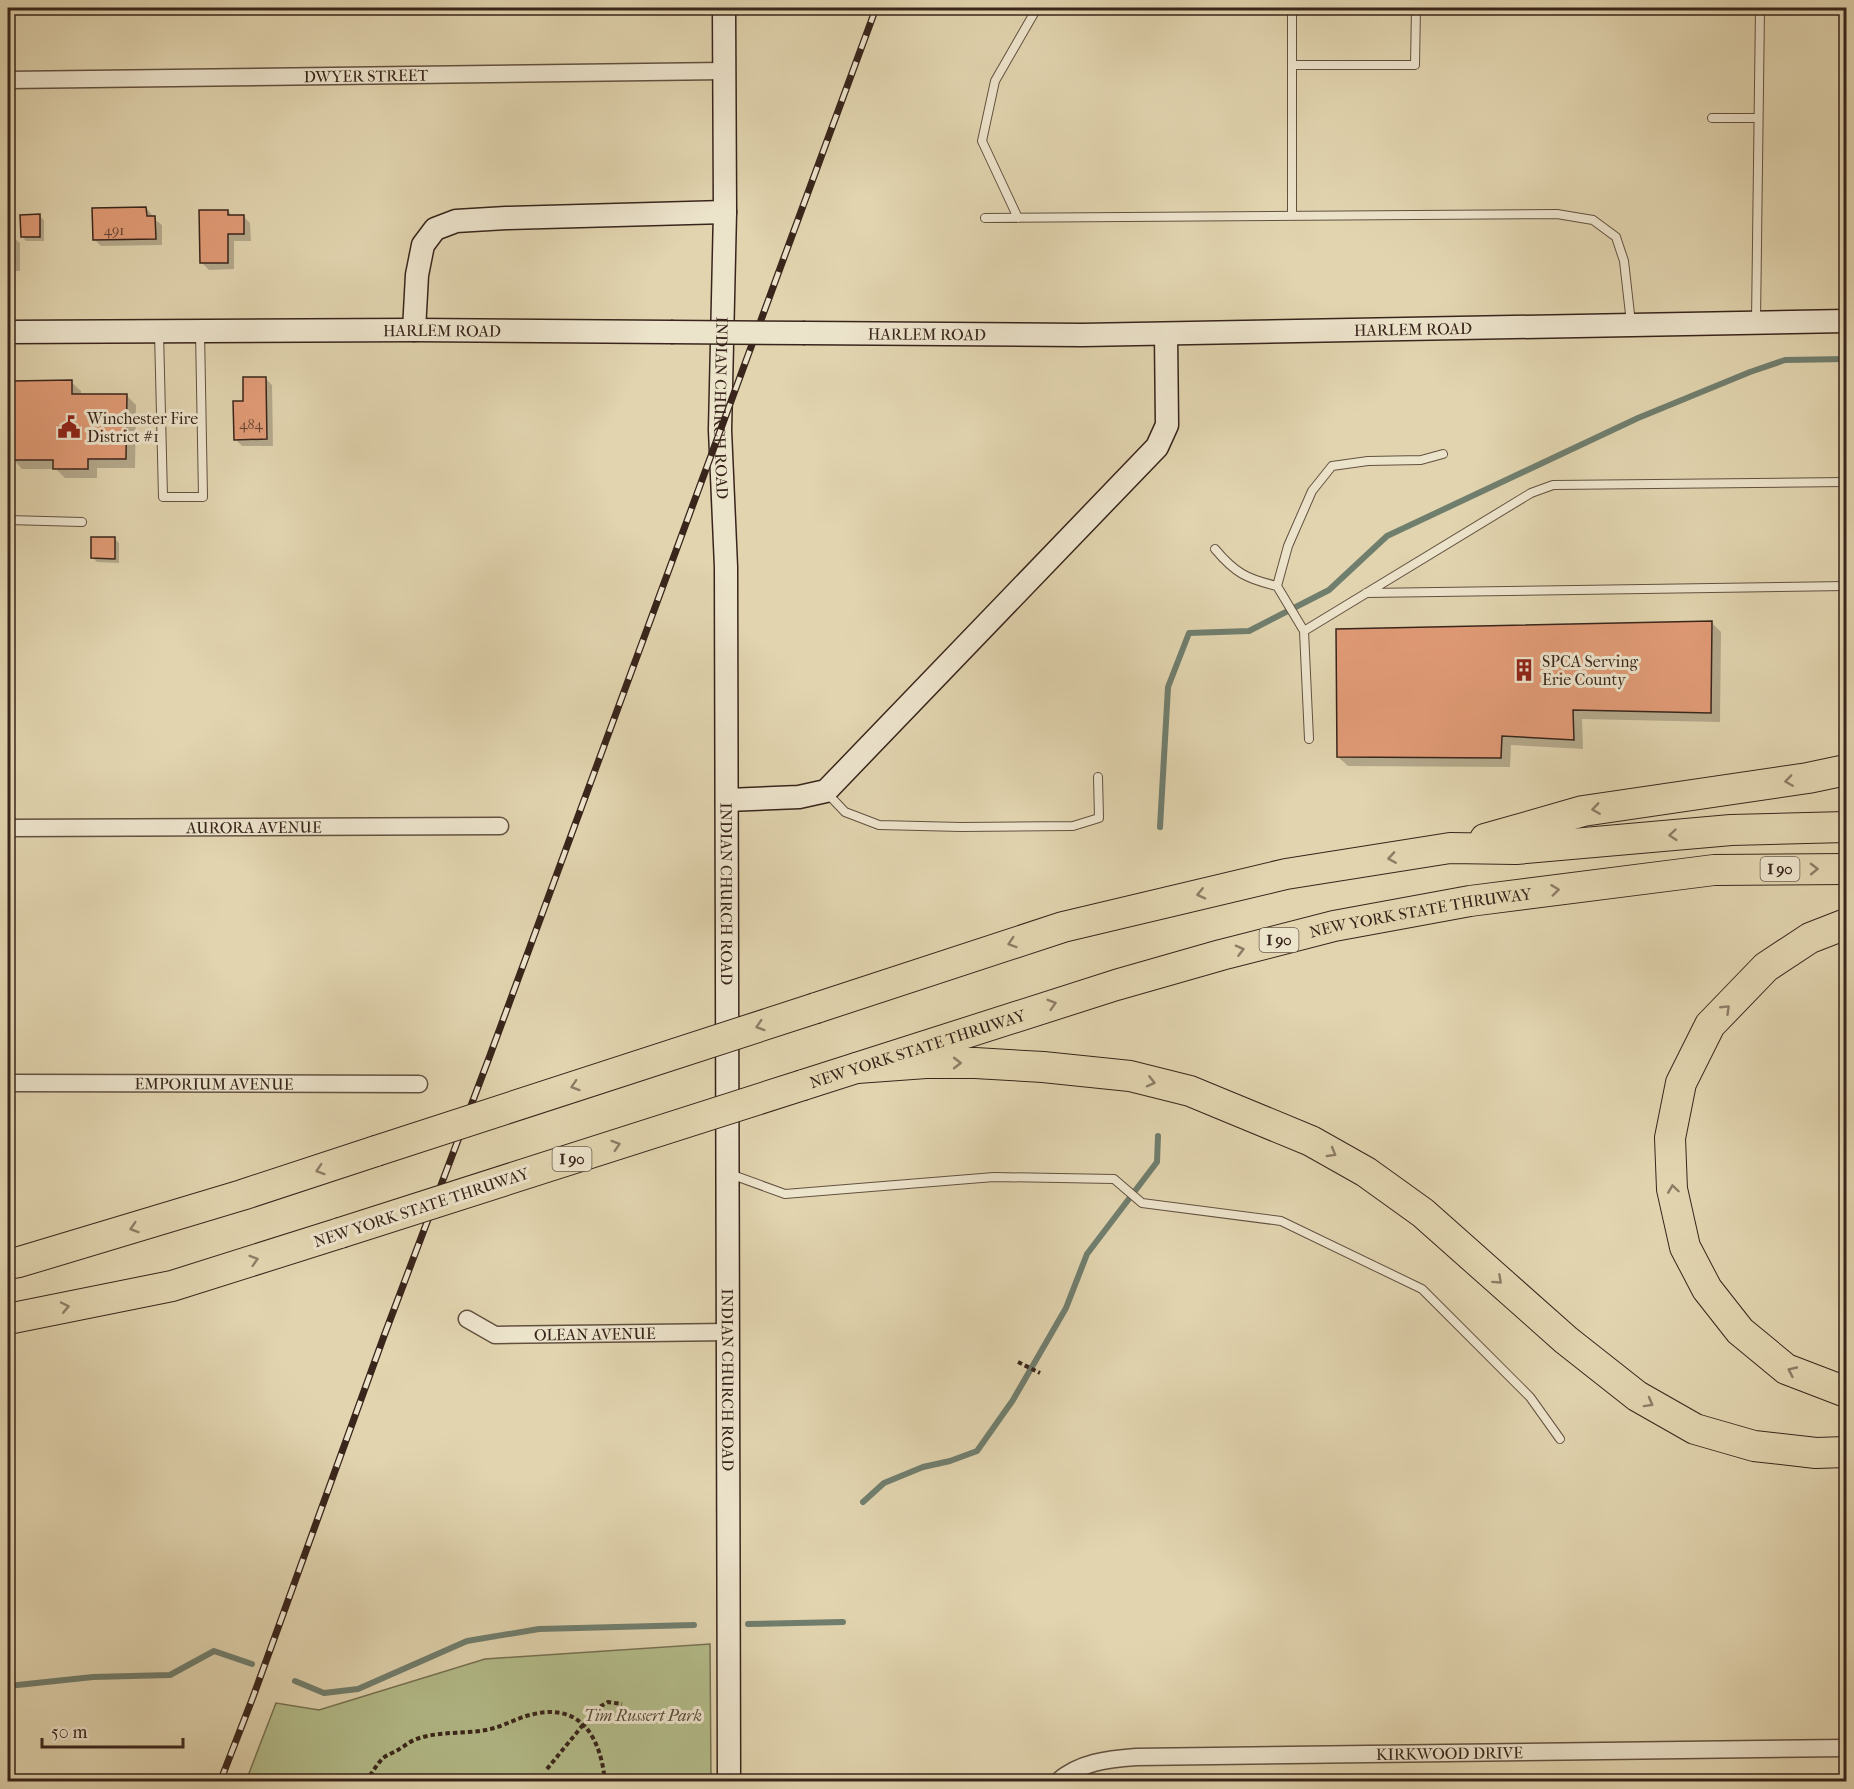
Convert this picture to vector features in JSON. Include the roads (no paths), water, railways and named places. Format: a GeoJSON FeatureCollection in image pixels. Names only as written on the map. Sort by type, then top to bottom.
{"type":"FeatureCollection","features":[{"type":"Feature","properties":{"kind":"highway"},"geometry":{"type":"LineString","coordinates":[[8,1264],[19,1263],[242,1196],[1063,927],[1286,874],[1450,849],[1583,811],[1808,778],[1846,770]]}},
{"type":"Feature","properties":{"kind":"highway"},"geometry":{"type":"LineString","coordinates":[[1450,849],[1516,849],[1731,830],[1846,827]]}},
{"type":"Feature","properties":{"kind":"highway","name":"NEW YORK STATE THRUWAY"},"geometry":{"type":"LineString","coordinates":[[8,1319],[172,1286],[857,1068],[985,1025],[1221,955],[1334,926],[1470,901],[1714,870],[1846,868]]}},
{"type":"Feature","properties":{"kind":"highway"},"geometry":{"type":"LineString","coordinates":[[1846,924],[1810,938],[1766,967],[1710,1025],[1681,1083],[1670,1137],[1672,1189],[1685,1247],[1707,1289],[1740,1331],[1786,1369],[1846,1392]]}},
{"type":"Feature","properties":{"kind":"highway"},"geometry":{"type":"LineString","coordinates":[[857,1068],[936,1063],[1043,1067],[1130,1076],[1190,1091],[1311,1141],[1366,1172],[1423,1214],[1566,1340],[1637,1396],[1695,1428],[1754,1446],[1816,1453],[1846,1452]]}},
{"type":"Feature","properties":{"kind":"main road","name":"INDIAN CHURCH ROAD"},"geometry":{"type":"LineString","coordinates":[[724,8],[725,212],[720,429],[726,567],[729,1782]]}},
{"type":"Feature","properties":{"kind":"main road"},"geometry":{"type":"LineString","coordinates":[[414,330],[417,275],[423,245],[435,230],[456,221],[725,212]]}},
{"type":"Feature","properties":{"kind":"main road","name":"HARLEM ROAD"},"geometry":{"type":"LineString","coordinates":[[8,332],[414,330],[1070,335],[1846,321]]}},
{"type":"Feature","properties":{"kind":"main road"},"geometry":{"type":"LineString","coordinates":[[727,800],[799,797],[826,791],[1157,447],[1167,424],[1166,334]]}},
{"type":"Feature","properties":{"kind":"street","name":"DWYER STREET"},"geometry":{"type":"LineString","coordinates":[[8,80],[724,71]]}},
{"type":"Feature","properties":{"kind":"street","name":"AURORA AVENUE"},"geometry":{"type":"LineString","coordinates":[[8,828],[500,826]]}},
{"type":"Feature","properties":{"kind":"street","name":"EMPORIUM AVENUE"},"geometry":{"type":"LineString","coordinates":[[8,1083],[418,1084]]}},
{"type":"Feature","properties":{"kind":"street","name":"OLEAN AVENUE"},"geometry":{"type":"LineString","coordinates":[[467,1318],[495,1335],[728,1332]]}},
{"type":"Feature","properties":{"kind":"street","name":"KIRKWOOD DRIVE"},"geometry":{"type":"LineString","coordinates":[[1057,1782],[1062,1777],[1085,1766],[1106,1760],[1136,1757],[1846,1748]]}},
{"type":"Feature","properties":{"kind":"lane"},"geometry":{"type":"LineString","coordinates":[[1018,218],[982,141],[995,81],[1037,8]]}},
{"type":"Feature","properties":{"kind":"lane"},"geometry":{"type":"LineString","coordinates":[[1292,8],[1292,216]]}},
{"type":"Feature","properties":{"kind":"lane"},"geometry":{"type":"LineString","coordinates":[[1292,65],[1415,65],[1416,8]]}},
{"type":"Feature","properties":{"kind":"lane"},"geometry":{"type":"LineString","coordinates":[[1756,322],[1760,8]]}},
{"type":"Feature","properties":{"kind":"lane"},"geometry":{"type":"LineString","coordinates":[[1712,118],[1758,118]]}},
{"type":"Feature","properties":{"kind":"lane"},"geometry":{"type":"LineString","coordinates":[[985,218],[1557,214],[1593,220],[1616,237],[1624,261],[1631,325]]}},
{"type":"Feature","properties":{"kind":"lane"},"geometry":{"type":"LineString","coordinates":[[159,331],[163,497],[203,497],[200,331]]}},
{"type":"Feature","properties":{"kind":"lane"},"geometry":{"type":"LineString","coordinates":[[1309,739],[1304,631],[1277,586],[1288,546],[1312,491],[1332,466],[1368,460],[1421,460],[1443,454]]}},
{"type":"Feature","properties":{"kind":"lane"},"geometry":{"type":"LineString","coordinates":[[1304,631],[1531,493],[1553,485],[1846,482]]}},
{"type":"Feature","properties":{"kind":"lane"},"geometry":{"type":"LineString","coordinates":[[8,520],[82,522]]}},
{"type":"Feature","properties":{"kind":"lane"},"geometry":{"type":"LineString","coordinates":[[1215,549],[1230,567],[1254,581],[1277,586]]}},
{"type":"Feature","properties":{"kind":"lane"},"geometry":{"type":"LineString","coordinates":[[1365,593],[1846,586]]}},
{"type":"Feature","properties":{"kind":"lane"},"geometry":{"type":"LineString","coordinates":[[826,791],[845,812],[879,825],[1073,826],[1099,818],[1098,777]]}},
{"type":"Feature","properties":{"kind":"lane"},"geometry":{"type":"LineString","coordinates":[[729,1174],[785,1194],[994,1177],[1114,1179],[1142,1203],[1281,1221],[1422,1289],[1530,1396],[1560,1439]]}},
{"type":"Feature","properties":{"kind":"waterway"},"geometry":{"type":"LineString","coordinates":[[1160,827],[1168,687],[1189,633],[1249,631],[1329,590],[1387,536],[1638,418],[1785,360],[1846,359]]}},
{"type":"Feature","properties":{"kind":"waterway"},"geometry":{"type":"LineString","coordinates":[[863,1502],[884,1483],[923,1467],[950,1461],[977,1451],[1013,1400],[1066,1308],[1087,1254],[1157,1162],[1158,1136]]}},
{"type":"Feature","properties":{"kind":"waterway"},"geometry":{"type":"LineString","coordinates":[[748,1624],[843,1622]]}},
{"type":"Feature","properties":{"kind":"waterway"},"geometry":{"type":"LineString","coordinates":[[295,1681],[324,1693],[358,1689],[467,1641],[539,1629],[694,1625]]}},
{"type":"Feature","properties":{"kind":"waterway"},"geometry":{"type":"LineString","coordinates":[[8,1686],[93,1677],[170,1675],[214,1651],[252,1664]]}},
{"type":"Feature","properties":{"kind":"railway"},"geometry":{"type":"LineString","coordinates":[[220,1782],[876,8]]}},
{"type":"Feature","properties":{"kind":"place","name":"Winchester Fire District #1"},"geometry":{"type":"Point","coordinates":[69,427]}},
{"type":"Feature","properties":{"kind":"place","name":"SPCA Serving Erie County"},"geometry":{"type":"Point","coordinates":[1524,670]}},
{"type":"Feature","properties":{"kind":"park label","name":"Tim Russert Park"},"geometry":{"type":"Point","coordinates":[643,1715]}}]}
